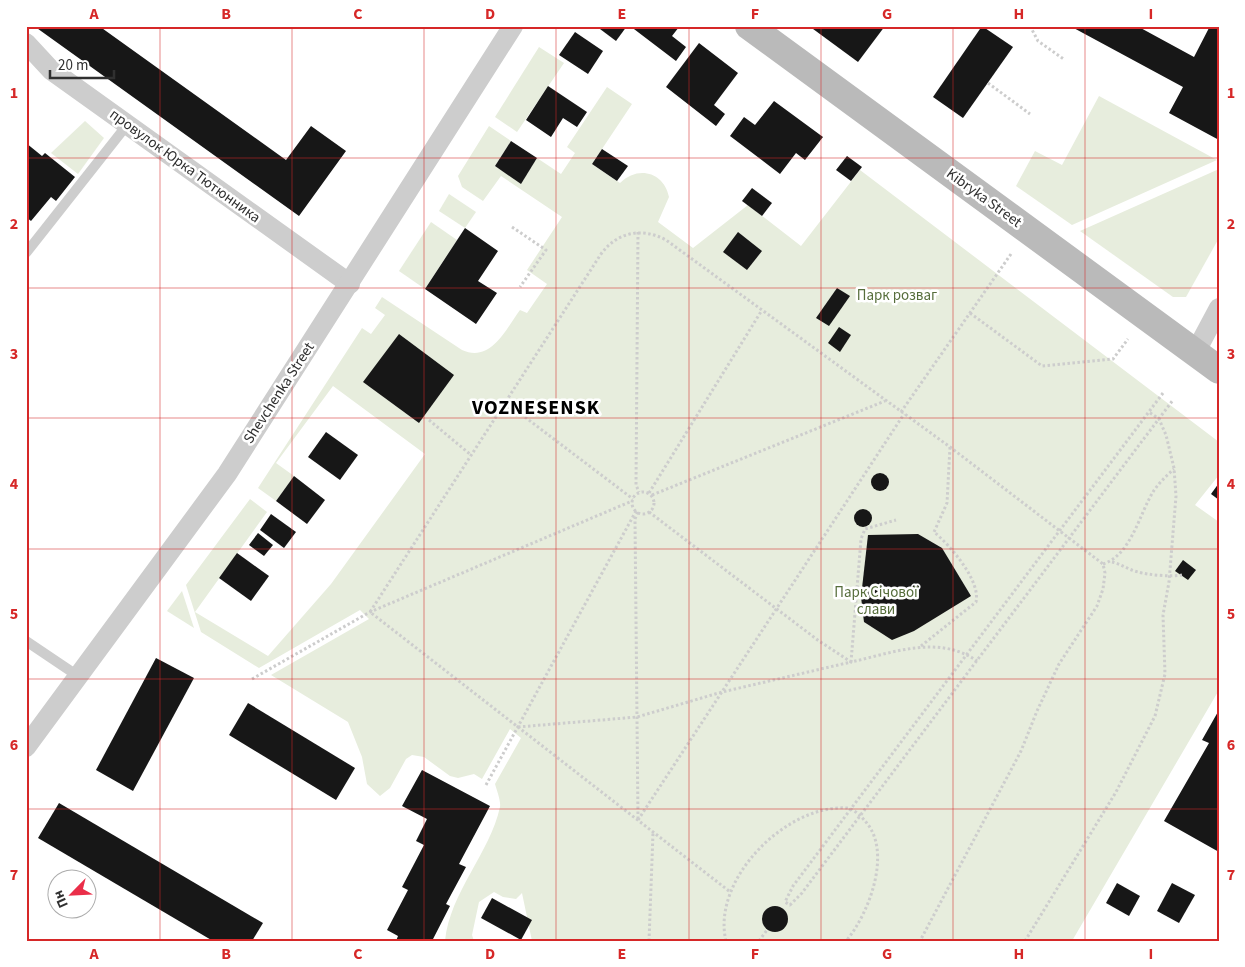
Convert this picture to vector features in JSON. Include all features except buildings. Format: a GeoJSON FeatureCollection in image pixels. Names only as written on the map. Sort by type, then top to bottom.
{"type":"FeatureCollection","features":[{"type":"Feature","properties":{"kind":"main road","name":"Kibryka Street"},"geometry":{"type":"LineString","coordinates":[[749,26],[1219,370]]}},
{"type":"Feature","properties":{"kind":"street","name":"Shevchenka Street"},"geometry":{"type":"LineString","coordinates":[[26,746],[227,474],[513,26]]}},
{"type":"Feature","properties":{"kind":"street","name":"провулок Юрка Тютюнника"},"geometry":{"type":"LineString","coordinates":[[26,43],[51,70],[350,284]]}},
{"type":"Feature","properties":{"kind":"street"},"geometry":{"type":"LineString","coordinates":[[1195,353],[1219,308]]}},
{"type":"Feature","properties":{"kind":"lane"},"geometry":{"type":"LineString","coordinates":[[26,253],[30,241],[127,124]]}},
{"type":"Feature","properties":{"kind":"lane"},"geometry":{"type":"LineString","coordinates":[[26,641],[78,676]]}},
{"type":"Feature","properties":{"kind":"path"},"geometry":{"type":"LineString","coordinates":[[1030,26],[1038,41],[1066,60]]}},
{"type":"Feature","properties":{"kind":"path"},"geometry":{"type":"LineString","coordinates":[[988,83],[1030,114]]}},
{"type":"Feature","properties":{"kind":"path"},"geometry":{"type":"LineString","coordinates":[[512,228],[546,250],[520,287]]}},
{"type":"Feature","properties":{"kind":"path"},"geometry":{"type":"LineString","coordinates":[[638,232],[636,485],[639,492]]}},
{"type":"Feature","properties":{"kind":"path"},"geometry":{"type":"LineString","coordinates":[[370,612],[605,248],[620,237],[638,232],[655,235],[666,240],[950,447],[1103,564],[1105,573],[1103,588],[1097,606],[1059,664],[1021,751],[920,941]]}},
{"type":"Feature","properties":{"kind":"path"},"geometry":{"type":"LineString","coordinates":[[638,820],[903,413],[1011,254]]}},
{"type":"Feature","properties":{"kind":"path"},"geometry":{"type":"LineString","coordinates":[[649,512],[654,505],[651,494],[762,310]]}},
{"type":"Feature","properties":{"kind":"path"},"geometry":{"type":"LineString","coordinates":[[970,313],[1042,366],[1113,359],[1128,340]]}},
{"type":"Feature","properties":{"kind":"path"},"geometry":{"type":"LineString","coordinates":[[1163,393],[792,886],[785,902],[790,905],[802,893],[1173,400]]}},
{"type":"Feature","properties":{"kind":"path"},"geometry":{"type":"LineString","coordinates":[[639,492],[651,494],[886,401]]}},
{"type":"Feature","properties":{"kind":"path"},"geometry":{"type":"LineString","coordinates":[[505,402],[632,500],[637,512],[635,519],[638,820]]}},
{"type":"Feature","properties":{"kind":"path"},"geometry":{"type":"LineString","coordinates":[[1025,941],[1116,792],[1155,716],[1164,674],[1163,615],[1169,577],[1176,496],[1174,468],[1166,435],[1159,419],[1149,412]]}},
{"type":"Feature","properties":{"kind":"path"},"geometry":{"type":"LineString","coordinates":[[429,420],[471,455]]}},
{"type":"Feature","properties":{"kind":"path"},"geometry":{"type":"LineString","coordinates":[[921,646],[976,602],[978,594],[969,575],[949,544],[934,532],[947,503],[950,447]]}},
{"type":"Feature","properties":{"kind":"path"},"geometry":{"type":"LineString","coordinates":[[1111,562],[1122,550],[1154,490],[1174,468]]}},
{"type":"Feature","properties":{"kind":"path"},"geometry":{"type":"LineString","coordinates":[[252,679],[370,612],[632,500],[639,492]]}},
{"type":"Feature","properties":{"kind":"path"},"geometry":{"type":"LineString","coordinates":[[637,512],[649,512],[777,609],[851,662]]}},
{"type":"Feature","properties":{"kind":"path"},"geometry":{"type":"LineString","coordinates":[[486,785],[637,512]]}},
{"type":"Feature","properties":{"kind":"path"},"geometry":{"type":"LineString","coordinates":[[851,662],[860,539],[865,529],[896,520]]}},
{"type":"Feature","properties":{"kind":"path"},"geometry":{"type":"LineString","coordinates":[[1103,564],[1111,562],[1125,564],[1137,572],[1169,577],[1182,575]]}},
{"type":"Feature","properties":{"kind":"path"},"geometry":{"type":"LineString","coordinates":[[370,612],[729,891]]}},
{"type":"Feature","properties":{"kind":"path"},"geometry":{"type":"LineString","coordinates":[[518,727],[637,717],[722,692],[921,646],[956,649],[977,661]]}},
{"type":"Feature","properties":{"kind":"path"},"geometry":{"type":"LineString","coordinates":[[726,941],[723,920],[729,891],[739,874],[760,848],[786,827],[815,813],[850,809],[868,824],[876,842],[876,873],[869,903],[854,931],[846,941]]}},
{"type":"Feature","properties":{"kind":"path"},"geometry":{"type":"LineString","coordinates":[[649,941],[653,832]]}},
{"type":"Feature","properties":{"kind":"path"},"geometry":{"type":"LineString","coordinates":[[759,941],[767,930]]}},
{"type":"Feature","properties":{"kind":"green space"},"geometry":{"type":"Polygon","coordinates":[[[539,47],[564,63],[517,132],[495,117],[539,47]]]}},
{"type":"Feature","properties":{"kind":"green space","name":"Парк Січової слави"},"geometry":{"type":"Polygon","coordinates":[[[607,87],[632,104],[592,164],[620,183],[627,177],[635,174],[649,174],[656,177],[666,188],[669,197],[658,222],[693,248],[748,205],[801,246],[860,170],[1219,442],[1219,475],[1195,505],[1219,522],[1219,690],[1072,941],[532,941],[522,893],[516,899],[503,897],[494,892],[479,902],[472,935],[474,941],[445,941],[448,923],[454,906],[495,824],[500,805],[495,784],[521,738],[510,729],[482,779],[474,774],[458,778],[450,776],[424,757],[412,755],[406,759],[390,788],[380,796],[367,784],[362,757],[348,722],[271,675],[369,619],[360,610],[259,668],[201,632],[186,585],[250,499],[267,512],[195,612],[268,656],[331,584],[425,454],[333,386],[276,463],[294,476],[276,501],[258,488],[362,328],[371,334],[385,315],[375,308],[382,297],[462,350],[472,353],[481,352],[497,342],[520,310],[527,313],[547,284],[527,270],[562,217],[501,176],[483,201],[462,187],[458,176],[489,126],[511,141],[495,166],[521,183],[537,158],[561,174],[575,153],[567,147],[607,87]]]}},
{"type":"Feature","properties":{"kind":"green space"},"geometry":{"type":"Polygon","coordinates":[[[1099,96],[1217,160],[1072,225],[1016,186],[1035,151],[1062,165],[1099,96]]]}},
{"type":"Feature","properties":{"kind":"green space"},"geometry":{"type":"Polygon","coordinates":[[[85,121],[104,138],[78,174],[51,153],[85,121]]]}},
{"type":"Feature","properties":{"kind":"green space"},"geometry":{"type":"Polygon","coordinates":[[[1219,169],[1219,238],[1186,297],[1173,297],[1080,231],[1219,169]]]}},
{"type":"Feature","properties":{"kind":"green space"},"geometry":{"type":"Polygon","coordinates":[[[449,194],[476,212],[465,228],[439,211],[449,194]]]}},
{"type":"Feature","properties":{"kind":"green space"},"geometry":{"type":"Polygon","coordinates":[[[431,222],[457,240],[425,289],[399,271],[431,222]]]}},
{"type":"Feature","properties":{"kind":"green space"},"geometry":{"type":"Polygon","coordinates":[[[182,591],[194,628],[167,611],[182,591]]]}},
{"type":"Feature","properties":{"kind":"district","name":"VOZNESENSK"},"geometry":{"type":"Point","coordinates":[536,408]}},
{"type":"Feature","properties":{"kind":"park label","name":"Парк розваг"},"geometry":{"type":"Point","coordinates":[897,295]}}]}
